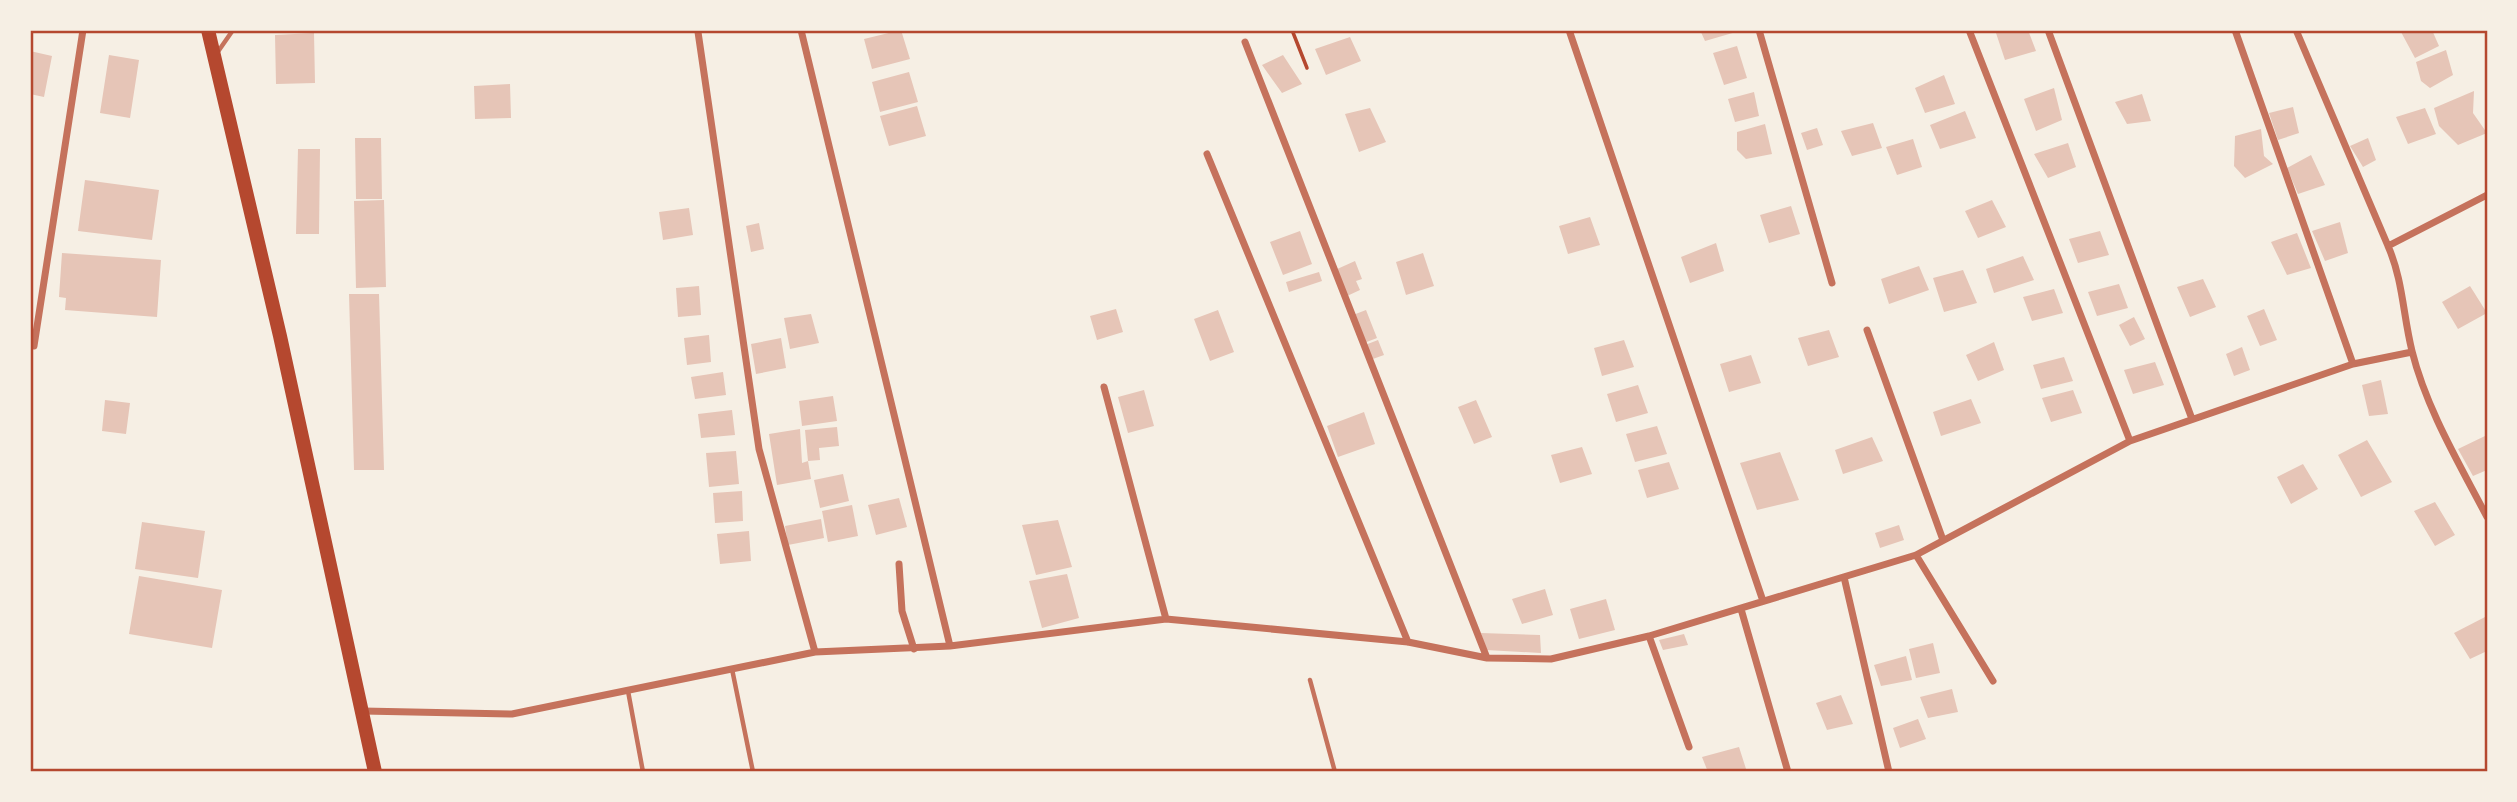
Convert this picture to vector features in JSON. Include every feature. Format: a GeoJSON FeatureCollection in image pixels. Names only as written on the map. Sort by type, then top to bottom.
{"type":"FeatureCollection","features":[{"type":"Feature","properties":{"kind":"main road"},"geometry":{"type":"LineString","coordinates":[[208,30],[375,772]]}},
{"type":"Feature","properties":{"kind":"street"},"geometry":{"type":"LineString","coordinates":[[34,346],[83,30]]}},
{"type":"Feature","properties":{"kind":"street"},"geometry":{"type":"LineString","coordinates":[[801,30],[950,646]]}},
{"type":"Feature","properties":{"kind":"street"},"geometry":{"type":"LineString","coordinates":[[1569,30],[1763,601]]}},
{"type":"Feature","properties":{"kind":"street"},"geometry":{"type":"LineString","coordinates":[[1759,30],[1832,283]]}},
{"type":"Feature","properties":{"kind":"street"},"geometry":{"type":"LineString","coordinates":[[1969,30],[2130,441]]}},
{"type":"Feature","properties":{"kind":"street"},"geometry":{"type":"LineString","coordinates":[[2048,30],[2192,419]]}},
{"type":"Feature","properties":{"kind":"street"},"geometry":{"type":"LineString","coordinates":[[2235,30],[2353,364]]}},
{"type":"Feature","properties":{"kind":"street"},"geometry":{"type":"LineString","coordinates":[[2296,30],[2398,269],[2412,352],[2448,438],[2487,517]]}},
{"type":"Feature","properties":{"kind":"street"},"geometry":{"type":"LineString","coordinates":[[698,32],[759,449],[815,652]]}},
{"type":"Feature","properties":{"kind":"street"},"geometry":{"type":"LineString","coordinates":[[1245,42],[1488,659]]}},
{"type":"Feature","properties":{"kind":"street"},"geometry":{"type":"LineString","coordinates":[[1206,153],[1408,642]]}},
{"type":"Feature","properties":{"kind":"street"},"geometry":{"type":"LineString","coordinates":[[2388,246],[2487,195]]}},
{"type":"Feature","properties":{"kind":"street"},"geometry":{"type":"LineString","coordinates":[[1867,330],[1944,540]]}},
{"type":"Feature","properties":{"kind":"street"},"geometry":{"type":"LineString","coordinates":[[363,711],[512,714],[815,652],[950,646],[1166,619],[1408,642],[1488,659],[1551,659],[1650,636],[1916,555],[2130,441],[2353,364],[2412,352]]}},
{"type":"Feature","properties":{"kind":"street"},"geometry":{"type":"LineString","coordinates":[[1104,387],[1166,619]]}},
{"type":"Feature","properties":{"kind":"street"},"geometry":{"type":"LineString","coordinates":[[1916,555],[1993,681]]}},
{"type":"Feature","properties":{"kind":"street"},"geometry":{"type":"LineString","coordinates":[[899,564],[902,611],[914,649]]}},
{"type":"Feature","properties":{"kind":"street"},"geometry":{"type":"LineString","coordinates":[[1844,577],[1889,772]]}},
{"type":"Feature","properties":{"kind":"street"},"geometry":{"type":"LineString","coordinates":[[1741,610],[1788,772]]}},
{"type":"Feature","properties":{"kind":"street"},"geometry":{"type":"LineString","coordinates":[[1650,636],[1689,747]]}},
{"type":"Feature","properties":{"kind":"lane"},"geometry":{"type":"LineString","coordinates":[[215,57],[233,30]]}},
{"type":"Feature","properties":{"kind":"lane"},"geometry":{"type":"LineString","coordinates":[[732,669],[753,772]]}},
{"type":"Feature","properties":{"kind":"lane"},"geometry":{"type":"LineString","coordinates":[[1311,680],[1335,772]]}},
{"type":"Feature","properties":{"kind":"lane"},"geometry":{"type":"LineString","coordinates":[[628,690],[643,772]]}},
{"type":"Feature","properties":{"kind":"path"},"geometry":{"type":"LineString","coordinates":[[1292,30],[1307,68]]}},
{"type":"Feature","properties":{"kind":"building"},"geometry":{"type":"Polygon","coordinates":[[[901,30],[910,59],[872,69],[864,39],[901,30]]]}},
{"type":"Feature","properties":{"kind":"building"},"geometry":{"type":"Polygon","coordinates":[[[1700,30],[1735,30],[1736,32],[1705,41],[1700,30]]]}},
{"type":"Feature","properties":{"kind":"building"},"geometry":{"type":"Polygon","coordinates":[[[2005,30],[2028,30],[2036,51],[2005,60],[1996,33],[2005,30]]]}},
{"type":"Feature","properties":{"kind":"building"},"geometry":{"type":"Polygon","coordinates":[[[2432,30],[2439,46],[2415,58],[2401,32],[2432,30]]]}},
{"type":"Feature","properties":{"kind":"building"},"geometry":{"type":"Polygon","coordinates":[[[314,33],[315,83],[276,84],[275,35],[314,33]]]}},
{"type":"Feature","properties":{"kind":"building"},"geometry":{"type":"Polygon","coordinates":[[[1350,37],[1361,61],[1326,75],[1315,49],[1350,37]]]}},
{"type":"Feature","properties":{"kind":"building"},"geometry":{"type":"Polygon","coordinates":[[[1737,46],[1747,78],[1724,85],[1713,53],[1737,46]]]}},
{"type":"Feature","properties":{"kind":"building"},"geometry":{"type":"Polygon","coordinates":[[[2446,50],[2453,75],[2430,88],[2421,81],[2416,62],[2446,50]]]}},
{"type":"Feature","properties":{"kind":"building"},"geometry":{"type":"Polygon","coordinates":[[[30,51],[52,56],[44,97],[30,94],[30,51]]]}},
{"type":"Feature","properties":{"kind":"building"},"geometry":{"type":"Polygon","coordinates":[[[109,55],[139,60],[130,118],[100,113],[109,55]]]}},
{"type":"Feature","properties":{"kind":"building"},"geometry":{"type":"Polygon","coordinates":[[[1283,55],[1302,84],[1282,93],[1262,65],[1283,55]]]}},
{"type":"Feature","properties":{"kind":"building"},"geometry":{"type":"Polygon","coordinates":[[[909,72],[918,102],[880,112],[872,82],[909,72]]]}},
{"type":"Feature","properties":{"kind":"building"},"geometry":{"type":"Polygon","coordinates":[[[1944,75],[1955,104],[1925,113],[1915,88],[1944,75]]]}},
{"type":"Feature","properties":{"kind":"building"},"geometry":{"type":"Polygon","coordinates":[[[510,84],[511,118],[475,119],[474,86],[510,84]]]}},
{"type":"Feature","properties":{"kind":"building"},"geometry":{"type":"Polygon","coordinates":[[[2054,88],[2062,120],[2036,131],[2024,99],[2054,88]]]}},
{"type":"Feature","properties":{"kind":"building"},"geometry":{"type":"Polygon","coordinates":[[[2474,91],[2473,113],[2487,133],[2458,145],[2439,126],[2434,108],[2474,91]]]}},
{"type":"Feature","properties":{"kind":"building"},"geometry":{"type":"Polygon","coordinates":[[[1754,92],[1759,116],[1735,122],[1728,99],[1754,92]]]}},
{"type":"Feature","properties":{"kind":"building"},"geometry":{"type":"Polygon","coordinates":[[[2142,94],[2151,121],[2127,124],[2115,102],[2142,94]]]}},
{"type":"Feature","properties":{"kind":"building"},"geometry":{"type":"Polygon","coordinates":[[[917,106],[926,136],[889,146],[880,116],[917,106]]]}},
{"type":"Feature","properties":{"kind":"building"},"geometry":{"type":"Polygon","coordinates":[[[2293,107],[2299,133],[2278,140],[2269,113],[2293,107]]]}},
{"type":"Feature","properties":{"kind":"building"},"geometry":{"type":"Polygon","coordinates":[[[1370,108],[1386,142],[1359,152],[1345,114],[1370,108]]]}},
{"type":"Feature","properties":{"kind":"building"},"geometry":{"type":"Polygon","coordinates":[[[2425,108],[2436,134],[2408,144],[2396,117],[2425,108]]]}},
{"type":"Feature","properties":{"kind":"building"},"geometry":{"type":"Polygon","coordinates":[[[1965,111],[1976,138],[1940,149],[1930,125],[1965,111]]]}},
{"type":"Feature","properties":{"kind":"building"},"geometry":{"type":"Polygon","coordinates":[[[1873,123],[1882,148],[1852,156],[1841,131],[1873,123]]]}},
{"type":"Feature","properties":{"kind":"building"},"geometry":{"type":"Polygon","coordinates":[[[1765,124],[1772,154],[1746,159],[1737,150],[1737,132],[1765,124]]]}},
{"type":"Feature","properties":{"kind":"building"},"geometry":{"type":"Polygon","coordinates":[[[1817,128],[1823,145],[1807,150],[1801,133],[1817,128]]]}},
{"type":"Feature","properties":{"kind":"building"},"geometry":{"type":"Polygon","coordinates":[[[2261,129],[2264,156],[2273,164],[2245,178],[2234,166],[2235,136],[2261,129]]]}},
{"type":"Feature","properties":{"kind":"building"},"geometry":{"type":"Polygon","coordinates":[[[355,138],[381,138],[382,199],[356,199],[355,138]]]}},
{"type":"Feature","properties":{"kind":"building"},"geometry":{"type":"Polygon","coordinates":[[[2368,138],[2376,160],[2363,167],[2350,146],[2368,138]]]}},
{"type":"Feature","properties":{"kind":"building"},"geometry":{"type":"Polygon","coordinates":[[[1913,139],[1922,167],[1897,175],[1886,147],[1913,139]]]}},
{"type":"Feature","properties":{"kind":"building"},"geometry":{"type":"Polygon","coordinates":[[[2068,143],[2076,167],[2048,178],[2034,154],[2068,143]]]}},
{"type":"Feature","properties":{"kind":"building"},"geometry":{"type":"Polygon","coordinates":[[[298,149],[320,149],[319,234],[296,234],[298,149]]]}},
{"type":"Feature","properties":{"kind":"building"},"geometry":{"type":"Polygon","coordinates":[[[2311,155],[2325,185],[2298,194],[2287,168],[2311,155]]]}},
{"type":"Feature","properties":{"kind":"building"},"geometry":{"type":"Polygon","coordinates":[[[85,180],[159,190],[152,240],[78,231],[85,180]]]}},
{"type":"Feature","properties":{"kind":"building"},"geometry":{"type":"Polygon","coordinates":[[[384,200],[386,287],[356,288],[354,201],[384,200]]]}},
{"type":"Feature","properties":{"kind":"building"},"geometry":{"type":"Polygon","coordinates":[[[1992,200],[2006,227],[1978,238],[1965,211],[1992,200]]]}},
{"type":"Feature","properties":{"kind":"building"},"geometry":{"type":"Polygon","coordinates":[[[1791,206],[1800,234],[1769,243],[1760,215],[1791,206]]]}},
{"type":"Feature","properties":{"kind":"building"},"geometry":{"type":"Polygon","coordinates":[[[689,208],[693,235],[663,240],[659,212],[689,208]]]}},
{"type":"Feature","properties":{"kind":"building"},"geometry":{"type":"Polygon","coordinates":[[[1590,217],[1600,245],[1568,254],[1559,226],[1590,217]]]}},
{"type":"Feature","properties":{"kind":"building"},"geometry":{"type":"Polygon","coordinates":[[[2340,222],[2348,253],[2325,261],[2312,231],[2340,222]]]}},
{"type":"Feature","properties":{"kind":"building"},"geometry":{"type":"Polygon","coordinates":[[[759,223],[764,249],[751,252],[746,226],[759,223]]]}},
{"type":"Feature","properties":{"kind":"building"},"geometry":{"type":"Polygon","coordinates":[[[1300,231],[1312,264],[1283,275],[1270,242],[1300,231]]]}},
{"type":"Feature","properties":{"kind":"building"},"geometry":{"type":"Polygon","coordinates":[[[2100,231],[2109,255],[2078,263],[2069,239],[2100,231]]]}},
{"type":"Feature","properties":{"kind":"building"},"geometry":{"type":"Polygon","coordinates":[[[2297,233],[2311,268],[2287,275],[2271,242],[2297,233]]]}},
{"type":"Feature","properties":{"kind":"building"},"geometry":{"type":"Polygon","coordinates":[[[1716,243],[1724,271],[1690,283],[1681,257],[1716,243]]]}},
{"type":"Feature","properties":{"kind":"building"},"geometry":{"type":"Polygon","coordinates":[[[62,253],[161,260],[157,317],[65,310],[66,298],[59,297],[62,253]]]}},
{"type":"Feature","properties":{"kind":"building"},"geometry":{"type":"Polygon","coordinates":[[[1423,253],[1434,286],[1406,295],[1396,262],[1423,253]]]}},
{"type":"Feature","properties":{"kind":"building"},"geometry":{"type":"Polygon","coordinates":[[[2023,256],[2034,280],[1994,293],[1986,269],[2023,256]]]}},
{"type":"Feature","properties":{"kind":"building"},"geometry":{"type":"Polygon","coordinates":[[[1355,261],[1362,279],[1356,281],[1360,290],[1347,296],[1335,270],[1355,261]]]}},
{"type":"Feature","properties":{"kind":"building"},"geometry":{"type":"Polygon","coordinates":[[[1919,266],[1929,290],[1889,304],[1881,279],[1919,266]]]}},
{"type":"Feature","properties":{"kind":"building"},"geometry":{"type":"Polygon","coordinates":[[[1963,270],[1977,303],[1944,312],[1933,278],[1963,270]]]}},
{"type":"Feature","properties":{"kind":"building"},"geometry":{"type":"Polygon","coordinates":[[[1319,272],[1322,281],[1289,292],[1286,282],[1319,272]]]}},
{"type":"Feature","properties":{"kind":"building"},"geometry":{"type":"Polygon","coordinates":[[[2203,279],[2216,307],[2190,317],[2177,287],[2203,279]]]}},
{"type":"Feature","properties":{"kind":"building"},"geometry":{"type":"Polygon","coordinates":[[[2119,284],[2128,308],[2097,316],[2088,292],[2119,284]]]}},
{"type":"Feature","properties":{"kind":"building"},"geometry":{"type":"Polygon","coordinates":[[[699,286],[701,315],[678,317],[676,288],[699,286]]]}},
{"type":"Feature","properties":{"kind":"building"},"geometry":{"type":"Polygon","coordinates":[[[2470,286],[2487,313],[2458,329],[2442,302],[2470,286]]]}},
{"type":"Feature","properties":{"kind":"building"},"geometry":{"type":"Polygon","coordinates":[[[2054,289],[2063,313],[2032,321],[2023,297],[2054,289]]]}},
{"type":"Feature","properties":{"kind":"building"},"geometry":{"type":"Polygon","coordinates":[[[349,294],[379,294],[384,470],[354,470],[349,294]]]}},
{"type":"Feature","properties":{"kind":"building"},"geometry":{"type":"Polygon","coordinates":[[[1116,309],[1123,332],[1097,340],[1090,316],[1116,309]]]}},
{"type":"Feature","properties":{"kind":"building"},"geometry":{"type":"Polygon","coordinates":[[[2264,309],[2277,340],[2260,346],[2247,316],[2264,309]]]}},
{"type":"Feature","properties":{"kind":"building"},"geometry":{"type":"Polygon","coordinates":[[[1218,310],[1234,352],[1210,361],[1194,319],[1218,310]]]}},
{"type":"Feature","properties":{"kind":"building"},"geometry":{"type":"Polygon","coordinates":[[[1366,310],[1377,338],[1364,343],[1353,315],[1366,310]]]}},
{"type":"Feature","properties":{"kind":"building"},"geometry":{"type":"Polygon","coordinates":[[[811,314],[819,343],[790,349],[784,318],[811,314]]]}},
{"type":"Feature","properties":{"kind":"building"},"geometry":{"type":"Polygon","coordinates":[[[2134,317],[2145,339],[2130,346],[2119,325],[2134,317]]]}},
{"type":"Feature","properties":{"kind":"building"},"geometry":{"type":"Polygon","coordinates":[[[1829,330],[1839,357],[1808,366],[1798,338],[1829,330]]]}},
{"type":"Feature","properties":{"kind":"building"},"geometry":{"type":"Polygon","coordinates":[[[709,335],[711,362],[687,365],[684,338],[709,335]]]}},
{"type":"Feature","properties":{"kind":"building"},"geometry":{"type":"Polygon","coordinates":[[[781,338],[786,368],[756,374],[751,344],[781,338]]]}},
{"type":"Feature","properties":{"kind":"building"},"geometry":{"type":"Polygon","coordinates":[[[1378,340],[1384,355],[1370,360],[1365,345],[1378,340]]]}},
{"type":"Feature","properties":{"kind":"building"},"geometry":{"type":"Polygon","coordinates":[[[1624,340],[1634,367],[1602,376],[1594,348],[1624,340]]]}},
{"type":"Feature","properties":{"kind":"building"},"geometry":{"type":"Polygon","coordinates":[[[1994,342],[2004,370],[1978,381],[1966,355],[1994,342]]]}},
{"type":"Feature","properties":{"kind":"building"},"geometry":{"type":"Polygon","coordinates":[[[2242,347],[2250,370],[2234,376],[2226,354],[2242,347]]]}},
{"type":"Feature","properties":{"kind":"building"},"geometry":{"type":"Polygon","coordinates":[[[1751,355],[1761,383],[1729,392],[1720,364],[1751,355]]]}},
{"type":"Feature","properties":{"kind":"building"},"geometry":{"type":"Polygon","coordinates":[[[2064,357],[2073,381],[2041,389],[2033,365],[2064,357]]]}},
{"type":"Feature","properties":{"kind":"building"},"geometry":{"type":"Polygon","coordinates":[[[2155,362],[2164,385],[2133,394],[2124,370],[2155,362]]]}},
{"type":"Feature","properties":{"kind":"building"},"geometry":{"type":"Polygon","coordinates":[[[723,372],[726,395],[695,399],[691,377],[723,372]]]}},
{"type":"Feature","properties":{"kind":"building"},"geometry":{"type":"Polygon","coordinates":[[[2381,380],[2388,414],[2369,416],[2362,385],[2381,380]]]}},
{"type":"Feature","properties":{"kind":"building"},"geometry":{"type":"Polygon","coordinates":[[[1638,385],[1648,413],[1616,422],[1607,394],[1638,385]]]}},
{"type":"Feature","properties":{"kind":"building"},"geometry":{"type":"Polygon","coordinates":[[[1144,390],[1154,426],[1128,433],[1118,397],[1144,390]]]}},
{"type":"Feature","properties":{"kind":"building"},"geometry":{"type":"Polygon","coordinates":[[[2073,390],[2082,413],[2051,422],[2042,398],[2073,390]]]}},
{"type":"Feature","properties":{"kind":"building"},"geometry":{"type":"Polygon","coordinates":[[[833,396],[837,421],[802,426],[799,401],[833,396]]]}},
{"type":"Feature","properties":{"kind":"building"},"geometry":{"type":"Polygon","coordinates":[[[1971,399],[1981,423],[1941,436],[1933,412],[1971,399]]]}},
{"type":"Feature","properties":{"kind":"building"},"geometry":{"type":"Polygon","coordinates":[[[105,400],[130,403],[126,434],[102,431],[105,400]]]}},
{"type":"Feature","properties":{"kind":"building"},"geometry":{"type":"Polygon","coordinates":[[[1476,400],[1492,437],[1474,444],[1458,407],[1476,400]]]}},
{"type":"Feature","properties":{"kind":"building"},"geometry":{"type":"Polygon","coordinates":[[[732,410],[735,435],[701,438],[698,414],[732,410]]]}},
{"type":"Feature","properties":{"kind":"building"},"geometry":{"type":"Polygon","coordinates":[[[1364,412],[1375,444],[1338,457],[1327,426],[1364,412]]]}},
{"type":"Feature","properties":{"kind":"building"},"geometry":{"type":"Polygon","coordinates":[[[1657,426],[1667,454],[1635,462],[1626,434],[1657,426]]]}},
{"type":"Feature","properties":{"kind":"building"},"geometry":{"type":"Polygon","coordinates":[[[837,427],[839,446],[819,448],[820,460],[808,461],[805,430],[837,427]]]}},
{"type":"Feature","properties":{"kind":"building"},"geometry":{"type":"Polygon","coordinates":[[[800,429],[802,463],[808,461],[811,479],[777,485],[769,434],[800,429]]]}},
{"type":"Feature","properties":{"kind":"building"},"geometry":{"type":"Polygon","coordinates":[[[2485,436],[2487,470],[2473,476],[2458,449],[2485,436]]]}},
{"type":"Feature","properties":{"kind":"building"},"geometry":{"type":"Polygon","coordinates":[[[1872,437],[1883,461],[1843,474],[1835,450],[1872,437]]]}},
{"type":"Feature","properties":{"kind":"building"},"geometry":{"type":"Polygon","coordinates":[[[2367,440],[2392,482],[2361,497],[2338,455],[2367,440]]]}},
{"type":"Feature","properties":{"kind":"building"},"geometry":{"type":"Polygon","coordinates":[[[1582,447],[1592,474],[1560,483],[1551,455],[1582,447]]]}},
{"type":"Feature","properties":{"kind":"building"},"geometry":{"type":"Polygon","coordinates":[[[736,451],[739,484],[709,487],[706,453],[736,451]]]}},
{"type":"Feature","properties":{"kind":"building"},"geometry":{"type":"Polygon","coordinates":[[[1780,452],[1799,500],[1757,510],[1740,463],[1780,452]]]}},
{"type":"Feature","properties":{"kind":"building"},"geometry":{"type":"Polygon","coordinates":[[[1669,462],[1679,489],[1647,498],[1638,470],[1669,462]]]}},
{"type":"Feature","properties":{"kind":"building"},"geometry":{"type":"Polygon","coordinates":[[[2303,464],[2318,489],[2291,504],[2277,477],[2303,464]]]}},
{"type":"Feature","properties":{"kind":"building"},"geometry":{"type":"Polygon","coordinates":[[[843,474],[849,501],[820,508],[814,480],[843,474]]]}},
{"type":"Feature","properties":{"kind":"building"},"geometry":{"type":"Polygon","coordinates":[[[742,491],[743,521],[715,523],[713,493],[742,491]]]}},
{"type":"Feature","properties":{"kind":"building"},"geometry":{"type":"Polygon","coordinates":[[[899,498],[907,527],[876,535],[868,505],[899,498]]]}},
{"type":"Feature","properties":{"kind":"building"},"geometry":{"type":"Polygon","coordinates":[[[2435,502],[2455,535],[2435,546],[2414,511],[2435,502]]]}},
{"type":"Feature","properties":{"kind":"building"},"geometry":{"type":"Polygon","coordinates":[[[852,505],[858,536],[828,542],[822,511],[852,505]]]}},
{"type":"Feature","properties":{"kind":"building"},"geometry":{"type":"Polygon","coordinates":[[[821,519],[824,538],[788,545],[785,526],[821,519]]]}},
{"type":"Feature","properties":{"kind":"building"},"geometry":{"type":"Polygon","coordinates":[[[1058,520],[1072,567],[1036,575],[1022,525],[1058,520]]]}},
{"type":"Feature","properties":{"kind":"building"},"geometry":{"type":"Polygon","coordinates":[[[142,522],[205,531],[198,578],[135,569],[142,522]]]}},
{"type":"Feature","properties":{"kind":"building"},"geometry":{"type":"Polygon","coordinates":[[[1899,525],[1904,540],[1880,548],[1875,533],[1899,525]]]}},
{"type":"Feature","properties":{"kind":"building"},"geometry":{"type":"Polygon","coordinates":[[[749,531],[751,561],[720,564],[717,534],[749,531]]]}},
{"type":"Feature","properties":{"kind":"building"},"geometry":{"type":"Polygon","coordinates":[[[1067,574],[1079,618],[1042,628],[1029,581],[1067,574]]]}},
{"type":"Feature","properties":{"kind":"building"},"geometry":{"type":"Polygon","coordinates":[[[139,576],[222,590],[212,648],[129,634],[139,576]]]}},
{"type":"Feature","properties":{"kind":"building"},"geometry":{"type":"Polygon","coordinates":[[[1545,589],[1553,615],[1522,624],[1512,599],[1545,589]]]}},
{"type":"Feature","properties":{"kind":"building"},"geometry":{"type":"Polygon","coordinates":[[[1606,599],[1615,630],[1579,639],[1570,609],[1606,599]]]}},
{"type":"Feature","properties":{"kind":"building"},"geometry":{"type":"Polygon","coordinates":[[[2485,617],[2487,651],[2470,659],[2454,633],[2485,617]]]}},
{"type":"Feature","properties":{"kind":"building"},"geometry":{"type":"Polygon","coordinates":[[[1481,633],[1540,635],[1541,653],[1486,650],[1481,633]]]}},
{"type":"Feature","properties":{"kind":"building"},"geometry":{"type":"Polygon","coordinates":[[[1684,634],[1688,645],[1663,650],[1659,640],[1684,634]]]}},
{"type":"Feature","properties":{"kind":"building"},"geometry":{"type":"Polygon","coordinates":[[[1933,643],[1940,673],[1916,678],[1909,649],[1933,643]]]}},
{"type":"Feature","properties":{"kind":"building"},"geometry":{"type":"Polygon","coordinates":[[[1906,656],[1912,680],[1881,686],[1874,665],[1906,656]]]}},
{"type":"Feature","properties":{"kind":"building"},"geometry":{"type":"Polygon","coordinates":[[[1952,689],[1958,712],[1928,718],[1920,697],[1952,689]]]}},
{"type":"Feature","properties":{"kind":"building"},"geometry":{"type":"Polygon","coordinates":[[[1841,695],[1853,724],[1827,730],[1816,703],[1841,695]]]}},
{"type":"Feature","properties":{"kind":"building"},"geometry":{"type":"Polygon","coordinates":[[[1918,719],[1926,739],[1900,748],[1893,728],[1918,719]]]}},
{"type":"Feature","properties":{"kind":"building"},"geometry":{"type":"Polygon","coordinates":[[[1739,747],[1747,772],[1708,772],[1702,757],[1739,747]]]}}]}
